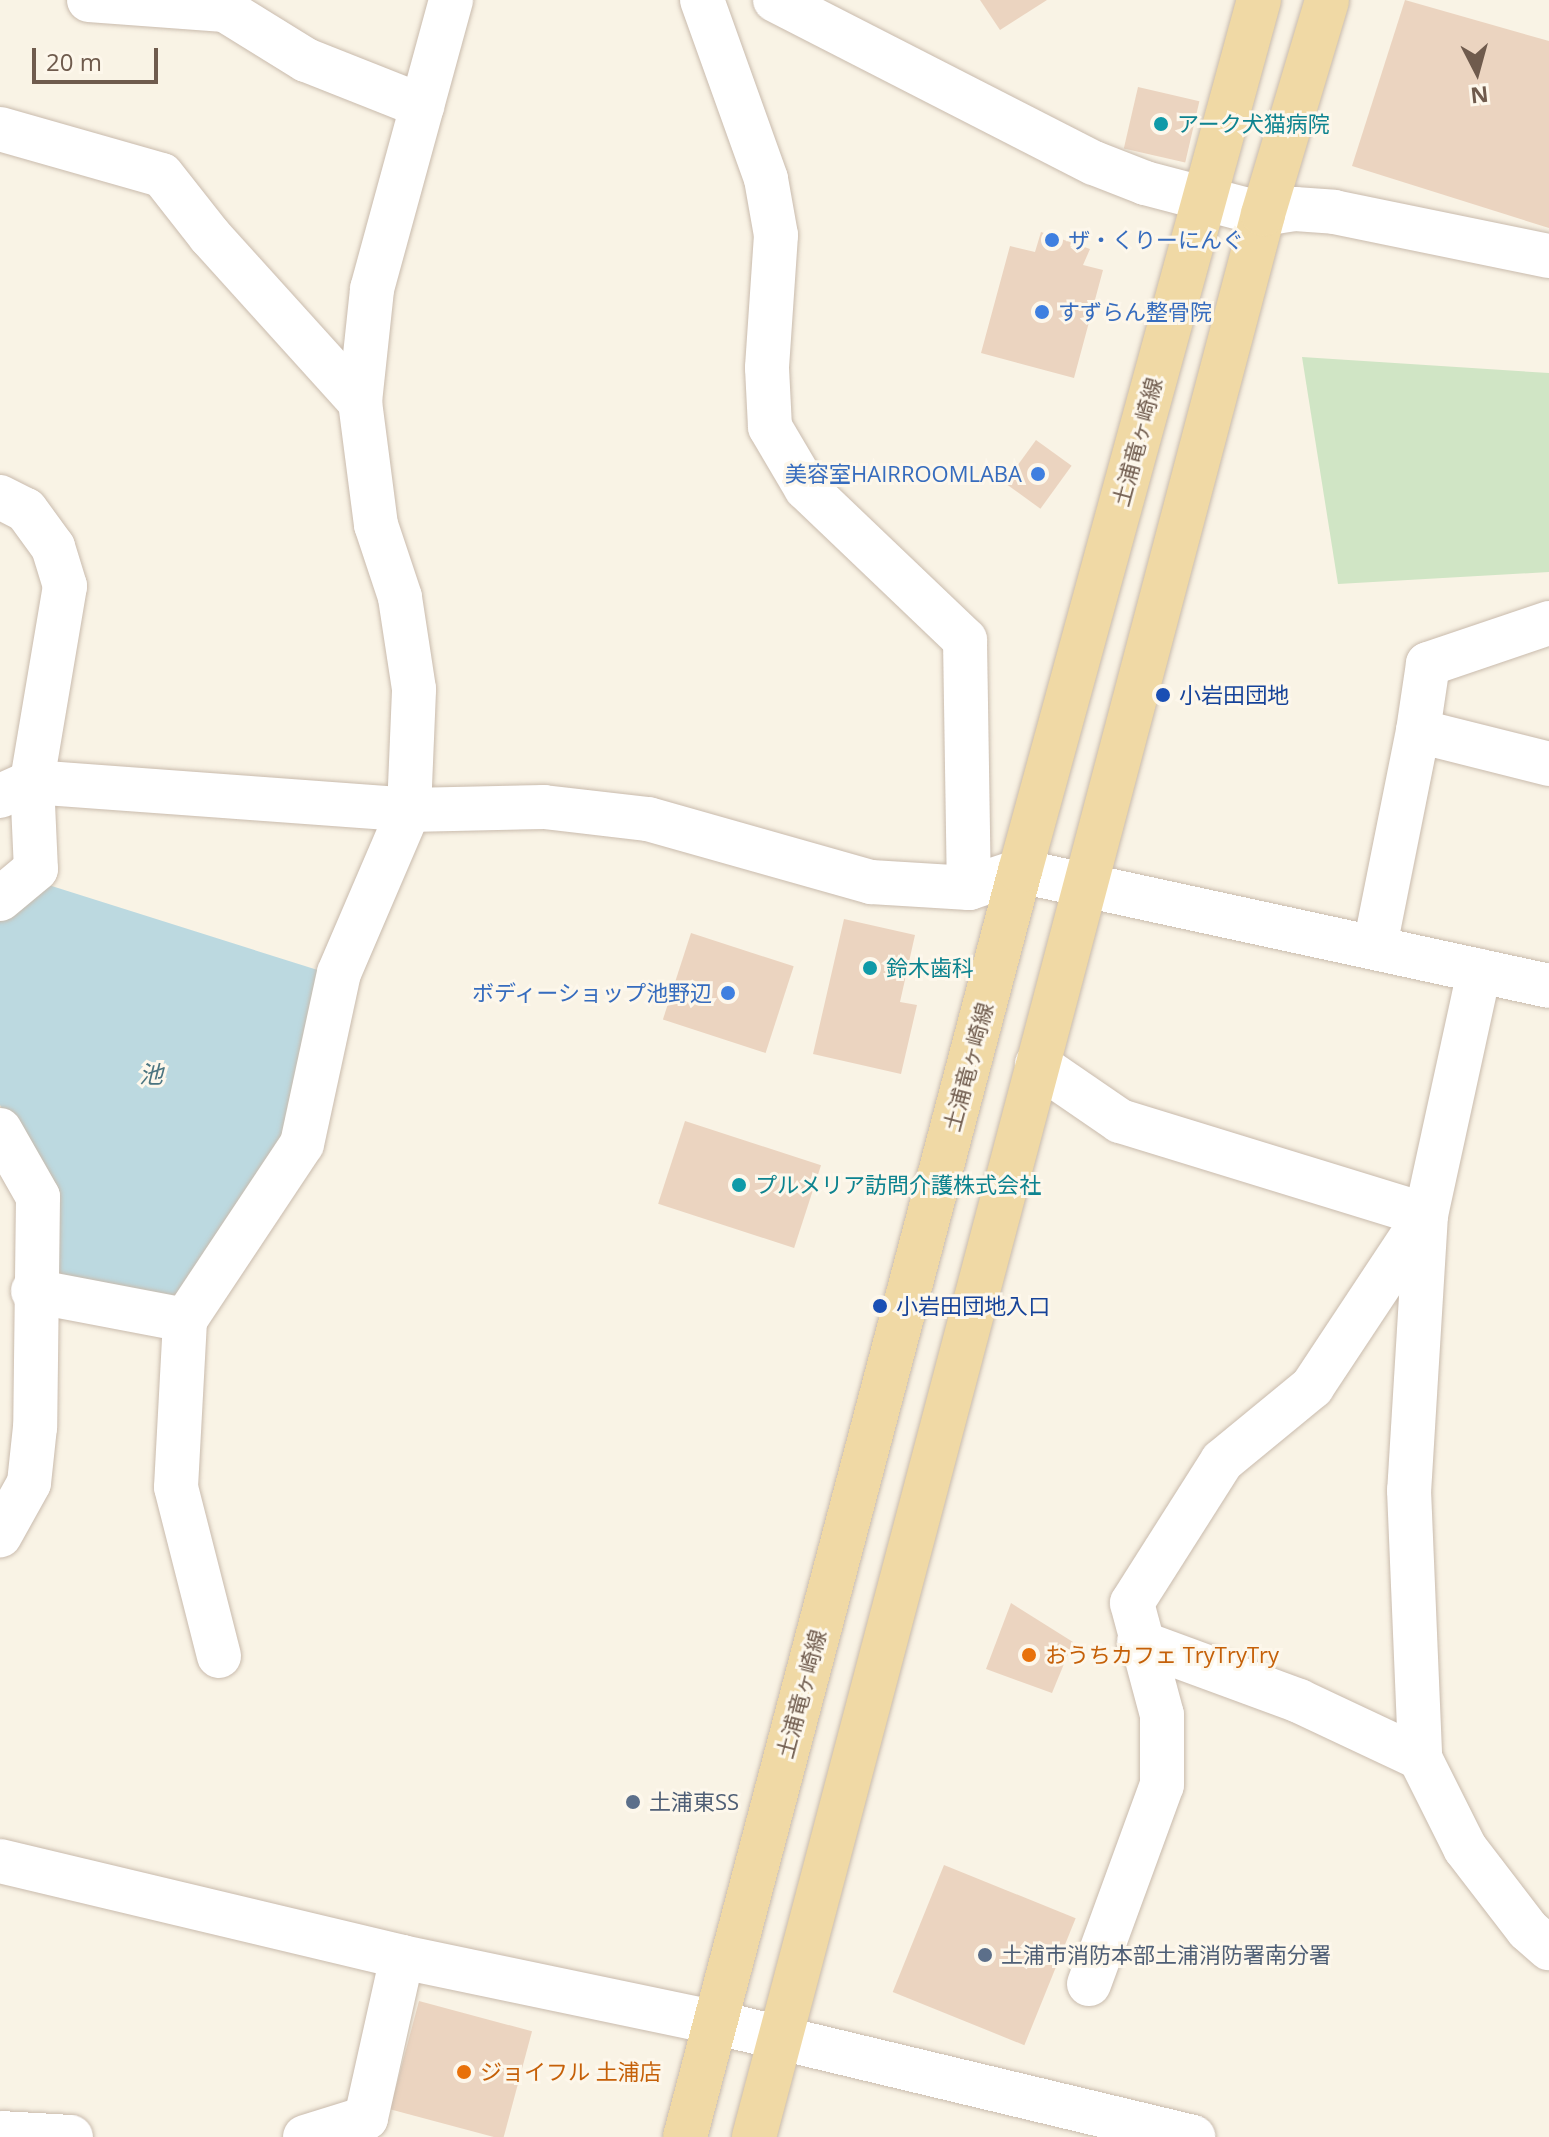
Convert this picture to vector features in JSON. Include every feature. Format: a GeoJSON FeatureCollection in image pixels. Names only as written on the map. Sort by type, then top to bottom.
{"type":"FeatureCollection","features":[{"type":"Feature","properties":{"kind":"main road","name":"土浦竜ヶ崎線"},"geometry":{"type":"LineString","coordinates":[[685,2137],[1020,871],[1259,0]]}},
{"type":"Feature","properties":{"kind":"main road"},"geometry":{"type":"LineString","coordinates":[[754,2137],[1263,214],[1327,0]]}},
{"type":"Feature","properties":{"kind":"street"},"geometry":{"type":"LineString","coordinates":[[89,0],[225,10],[306,60],[422,106]]}},
{"type":"Feature","properties":{"kind":"street"},"geometry":{"type":"LineString","coordinates":[[219,1656],[176,1487],[185,1320],[302,1144],[339,973],[409,810],[414,689],[400,597],[376,525],[360,402],[372,289],[451,0]]}},
{"type":"Feature","properties":{"kind":"street"},"geometry":{"type":"LineString","coordinates":[[702,0],[766,179],[776,235],[767,368],[770,427],[806,488],[965,640],[969,888]]}},
{"type":"Feature","properties":{"kind":"street"},"geometry":{"type":"LineString","coordinates":[[775,0],[1094,163],[1204,199],[1263,214],[1295,209],[1334,212],[1549,256]]}},
{"type":"Feature","properties":{"kind":"street"},"geometry":{"type":"LineString","coordinates":[[0,129],[162,175],[210,236],[360,402]]}},
{"type":"Feature","properties":{"kind":"street"},"geometry":{"type":"LineString","coordinates":[[0,497],[26,510],[44,535],[65,586],[16,789],[36,869],[0,899]]}},
{"type":"Feature","properties":{"kind":"street"},"geometry":{"type":"LineString","coordinates":[[1375,946],[1418,731],[1428,664],[1549,623]]}},
{"type":"Feature","properties":{"kind":"street"},"geometry":{"type":"LineString","coordinates":[[1418,731],[1549,764]]}},
{"type":"Feature","properties":{"kind":"street"},"geometry":{"type":"LineString","coordinates":[[16,789],[409,810],[544,807],[648,819],[871,882],[969,888],[1020,871],[1549,986]]}},
{"type":"Feature","properties":{"kind":"street"},"geometry":{"type":"LineString","coordinates":[[1479,971],[1426,1215],[1409,1490],[1420,1758],[1465,1848],[1542,1934]]}},
{"type":"Feature","properties":{"kind":"street"},"geometry":{"type":"LineString","coordinates":[[1037,1064],[1120,1121],[1426,1215]]}},
{"type":"Feature","properties":{"kind":"street"},"geometry":{"type":"LineString","coordinates":[[0,1130],[38,1197],[33,1291],[35,1427],[29,1483],[0,1535]]}},
{"type":"Feature","properties":{"kind":"street"},"geometry":{"type":"LineString","coordinates":[[1089,1984],[1162,1785],[1162,1715],[1139,1642],[1132,1603],[1222,1461],[1312,1387],[1426,1215]]}},
{"type":"Feature","properties":{"kind":"street"},"geometry":{"type":"LineString","coordinates":[[33,1291],[185,1320]]}},
{"type":"Feature","properties":{"kind":"street"},"geometry":{"type":"LineString","coordinates":[[1139,1642],[1299,1701],[1420,1758]]}},
{"type":"Feature","properties":{"kind":"street"},"geometry":{"type":"LineString","coordinates":[[0,1861],[402,1957],[714,2022],[1132,2130],[1193,2137]]}},
{"type":"Feature","properties":{"kind":"street"},"geometry":{"type":"LineString","coordinates":[[305,2137],[366,2118],[402,1957]]}},
{"type":"Feature","properties":{"kind":"street"},"geometry":{"type":"LineString","coordinates":[[0,2133],[71,2137]]}},
{"type":"Feature","properties":{"kind":"green space"},"geometry":{"type":"Polygon","coordinates":[[[1302,357],[1549,373],[1549,572],[1338,584],[1302,357]]]}},
{"type":"Feature","properties":{"kind":"water","name":"池"},"geometry":{"type":"Polygon","coordinates":[[[39,882],[324,972],[288,1139],[179,1307],[45,1281],[49,1196],[0,1105],[0,912],[39,882]]]}},
{"type":"Feature","properties":{"kind":"building"},"geometry":{"type":"Polygon","coordinates":[[[980,0],[1047,0],[1000,30],[980,0]]]}},
{"type":"Feature","properties":{"kind":"building"},"geometry":{"type":"Polygon","coordinates":[[[1405,0],[1549,41],[1549,228],[1352,166],[1405,0]]]}},
{"type":"Feature","properties":{"kind":"building","name":"アーク犬猫病院"},"geometry":{"type":"Polygon","coordinates":[[[1138,87],[1199,101],[1185,163],[1124,148],[1138,87]]]}},
{"type":"Feature","properties":{"kind":"building","name":"すずらん整骨院"},"geometry":{"type":"Polygon","coordinates":[[[1041,232],[1090,249],[1083,265],[1103,270],[1074,378],[981,353],[1010,246],[1035,252],[1041,232]]]}},
{"type":"Feature","properties":{"kind":"building","name":"美容室HAIRROOMLABA"},"geometry":{"type":"Polygon","coordinates":[[[1036,440],[1072,466],[1040,509],[1005,483],[1036,440]]]}},
{"type":"Feature","properties":{"kind":"building","name":"鈴木歯科"},"geometry":{"type":"Polygon","coordinates":[[[844,919],[915,935],[900,1002],[917,1005],[901,1074],[813,1054],[844,919]]]}},
{"type":"Feature","properties":{"kind":"building","name":"ボディーショップ池野辺"},"geometry":{"type":"Polygon","coordinates":[[[691,933],[794,966],[766,1053],[663,1020],[691,933]]]}},
{"type":"Feature","properties":{"kind":"building","name":"プルメリア訪問介護株式会社"},"geometry":{"type":"Polygon","coordinates":[[[685,1121],[821,1165],[794,1248],[658,1204],[685,1121]]]}},
{"type":"Feature","properties":{"kind":"building","name":"おうちカフェ TryTryTry"},"geometry":{"type":"Polygon","coordinates":[[[1011,1603],[1073,1642],[1052,1693],[986,1669],[1011,1603]]]}},
{"type":"Feature","properties":{"kind":"building","name":"土浦市消防本部土浦消防署南分署"},"geometry":{"type":"Polygon","coordinates":[[[944,1865],[1076,1918],[1024,2045],[893,1992],[944,1865]]]}},
{"type":"Feature","properties":{"kind":"building","name":"ジョイフル 土浦店"},"geometry":{"type":"Polygon","coordinates":[[[419,2001],[532,2031],[504,2137],[390,2109],[419,2001]]]}},
{"type":"Feature","properties":{"kind":"place","name":"アーク犬猫病院"},"geometry":{"type":"Point","coordinates":[1161,124]}},
{"type":"Feature","properties":{"kind":"place","name":"ザ・くりーにんぐ"},"geometry":{"type":"Point","coordinates":[1052,240]}},
{"type":"Feature","properties":{"kind":"place","name":"すずらん整骨院"},"geometry":{"type":"Point","coordinates":[1042,312]}},
{"type":"Feature","properties":{"kind":"place","name":"美容室HAIRROOMLABA"},"geometry":{"type":"Point","coordinates":[1038,474]}},
{"type":"Feature","properties":{"kind":"place","name":"小岩田団地"},"geometry":{"type":"Point","coordinates":[1163,695]}},
{"type":"Feature","properties":{"kind":"place","name":"鈴木歯科"},"geometry":{"type":"Point","coordinates":[870,968]}},
{"type":"Feature","properties":{"kind":"place","name":"ボディーショップ池野辺"},"geometry":{"type":"Point","coordinates":[728,993]}},
{"type":"Feature","properties":{"kind":"place","name":"プルメリア訪問介護株式会社"},"geometry":{"type":"Point","coordinates":[739,1185]}},
{"type":"Feature","properties":{"kind":"place","name":"小岩田団地入口"},"geometry":{"type":"Point","coordinates":[880,1306]}},
{"type":"Feature","properties":{"kind":"place","name":"おうちカフェ TryTryTry"},"geometry":{"type":"Point","coordinates":[1029,1655]}},
{"type":"Feature","properties":{"kind":"place","name":"土浦東SS"},"geometry":{"type":"Point","coordinates":[633,1802]}},
{"type":"Feature","properties":{"kind":"place","name":"土浦市消防本部土浦消防署南分署"},"geometry":{"type":"Point","coordinates":[985,1955]}},
{"type":"Feature","properties":{"kind":"place","name":"ジョイフル 土浦店"},"geometry":{"type":"Point","coordinates":[464,2072]}}]}
